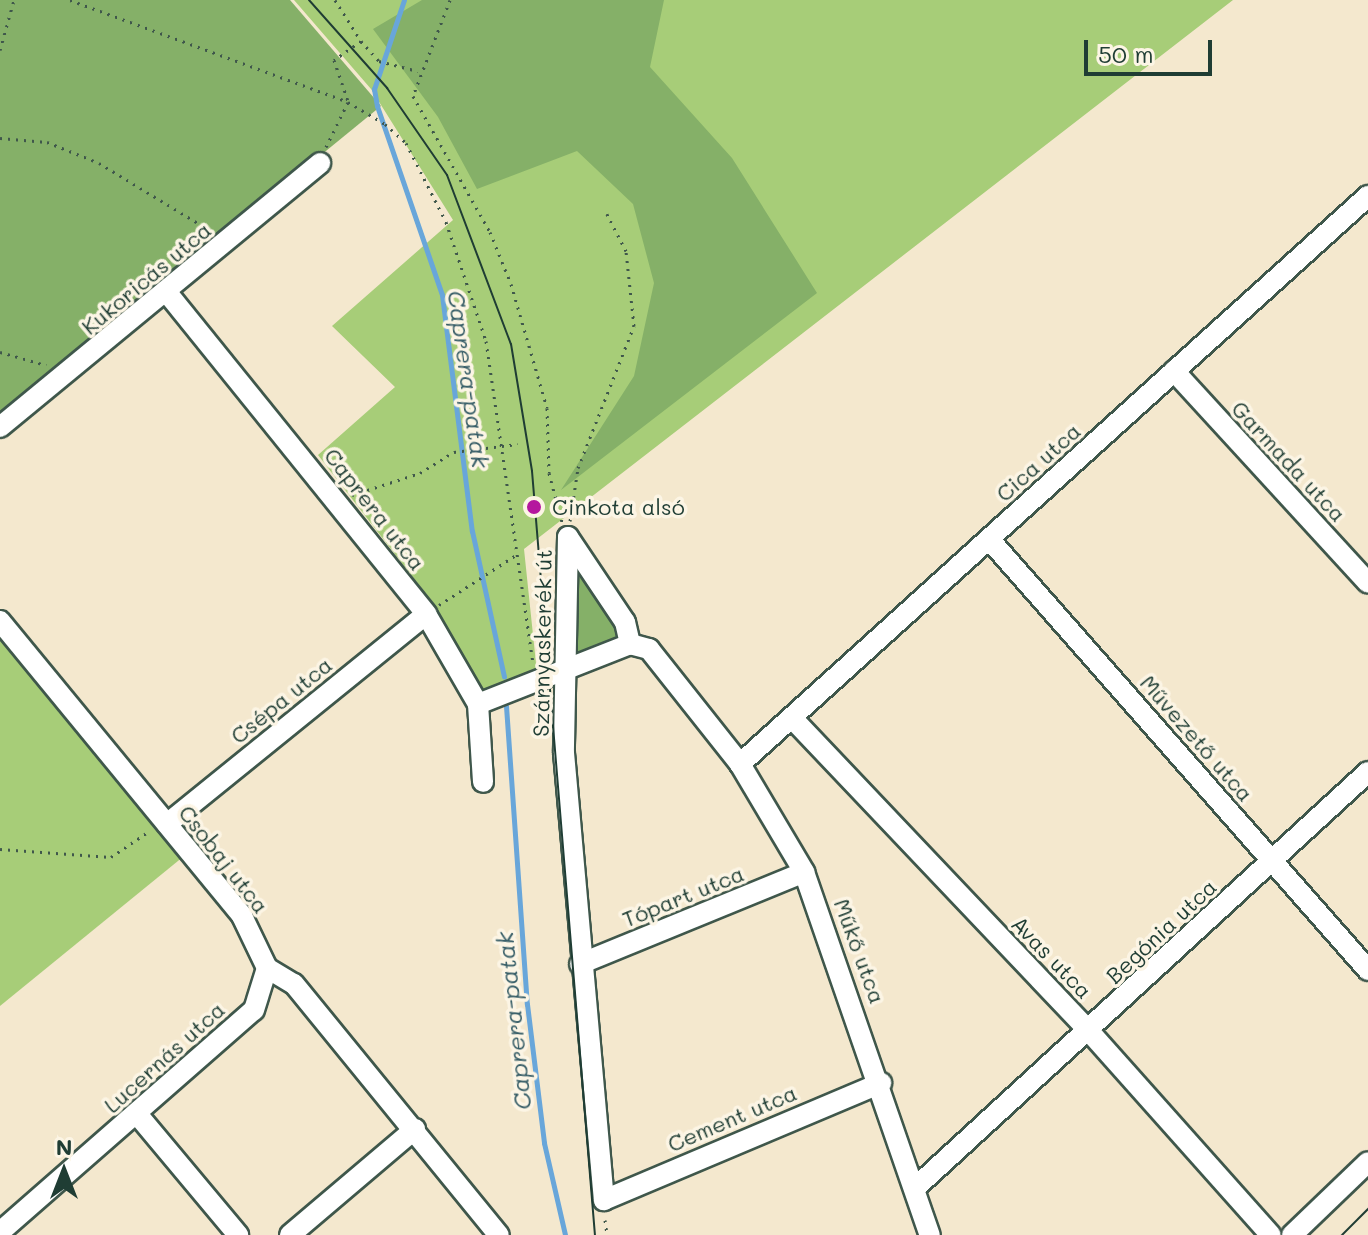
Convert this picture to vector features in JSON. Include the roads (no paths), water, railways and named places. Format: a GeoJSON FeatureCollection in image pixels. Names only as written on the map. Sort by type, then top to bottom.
{"type":"FeatureCollection","features":[{"type":"Feature","properties":{"kind":"street","name":"Kukoricás utca"},"geometry":{"type":"LineString","coordinates":[[0,427],[169,295],[320,163]]}},
{"type":"Feature","properties":{"kind":"street","name":"Cica utca"},"geometry":{"type":"LineString","coordinates":[[740,764],[1368,196]]}},
{"type":"Feature","properties":{"kind":"street","name":"Caprera utca"},"geometry":{"type":"LineString","coordinates":[[169,295],[337,499],[426,614],[478,704],[483,782]]}},
{"type":"Feature","properties":{"kind":"street","name":"Garmada utca"},"geometry":{"type":"LineString","coordinates":[[1174,371],[1368,583]]}},
{"type":"Feature","properties":{"kind":"street","name":"Szárnyaskerék út"},"geometry":{"type":"LineString","coordinates":[[604,1200],[580,964],[566,673],[568,537],[625,622],[630,644]]}},
{"type":"Feature","properties":{"kind":"street","name":"Művezető utca"},"geometry":{"type":"LineString","coordinates":[[989,539],[1368,970]]}},
{"type":"Feature","properties":{"kind":"street","name":"Csépa utca"},"geometry":{"type":"LineString","coordinates":[[167,824],[426,614]]}},
{"type":"Feature","properties":{"kind":"street","name":"Csobaj utca"},"geometry":{"type":"LineString","coordinates":[[0,621],[242,916],[267,968],[294,984],[499,1235]]}},
{"type":"Feature","properties":{"kind":"street"},"geometry":{"type":"LineString","coordinates":[[478,704],[566,673],[630,644]]}},
{"type":"Feature","properties":{"kind":"street","name":"Műkő utca"},"geometry":{"type":"LineString","coordinates":[[630,644],[649,649],[740,764],[804,872],[881,1083],[930,1235]]}},
{"type":"Feature","properties":{"kind":"street","name":"Avas utca"},"geometry":{"type":"LineString","coordinates":[[792,718],[1089,1031],[1271,1235]]}},
{"type":"Feature","properties":{"kind":"street","name":"Begónia utca"},"geometry":{"type":"LineString","coordinates":[[915,1188],[1368,772]]}},
{"type":"Feature","properties":{"kind":"street","name":"Tópart utca"},"geometry":{"type":"LineString","coordinates":[[580,964],[804,872]]}},
{"type":"Feature","properties":{"kind":"street","name":"Lucernás utca"},"geometry":{"type":"LineString","coordinates":[[0,1232],[254,1010],[267,968]]}},
{"type":"Feature","properties":{"kind":"street","name":"Cement utca"},"geometry":{"type":"LineString","coordinates":[[604,1200],[881,1083]]}},
{"type":"Feature","properties":{"kind":"street"},"geometry":{"type":"LineString","coordinates":[[137,1114],[238,1235]]}},
{"type":"Feature","properties":{"kind":"street"},"geometry":{"type":"LineString","coordinates":[[290,1235],[415,1129]]}},
{"type":"Feature","properties":{"kind":"street"},"geometry":{"type":"LineString","coordinates":[[1292,1235],[1368,1162]]}},
{"type":"Feature","properties":{"kind":"waterway","name":"Caprera-patak"},"geometry":{"type":"LineString","coordinates":[[404,0],[374,89],[377,106],[442,295],[472,531],[504,677]]}},
{"type":"Feature","properties":{"kind":"waterway","name":"Caprera-patak"},"geometry":{"type":"LineString","coordinates":[[506,706],[527,1004],[544,1143],[565,1235]]}},
{"type":"Feature","properties":{"kind":"tram line"},"geometry":{"type":"LineString","coordinates":[[309,0],[387,88],[447,175],[511,344],[532,471],[595,1235]]}},
{"type":"Feature","properties":{"kind":"tram line"},"geometry":{"type":"LineString","coordinates":[[1342,1235],[1368,1209]]}},
{"type":"Feature","properties":{"kind":"place","name":"Cinkota alsó"},"geometry":{"type":"Point","coordinates":[534,507]}}]}
